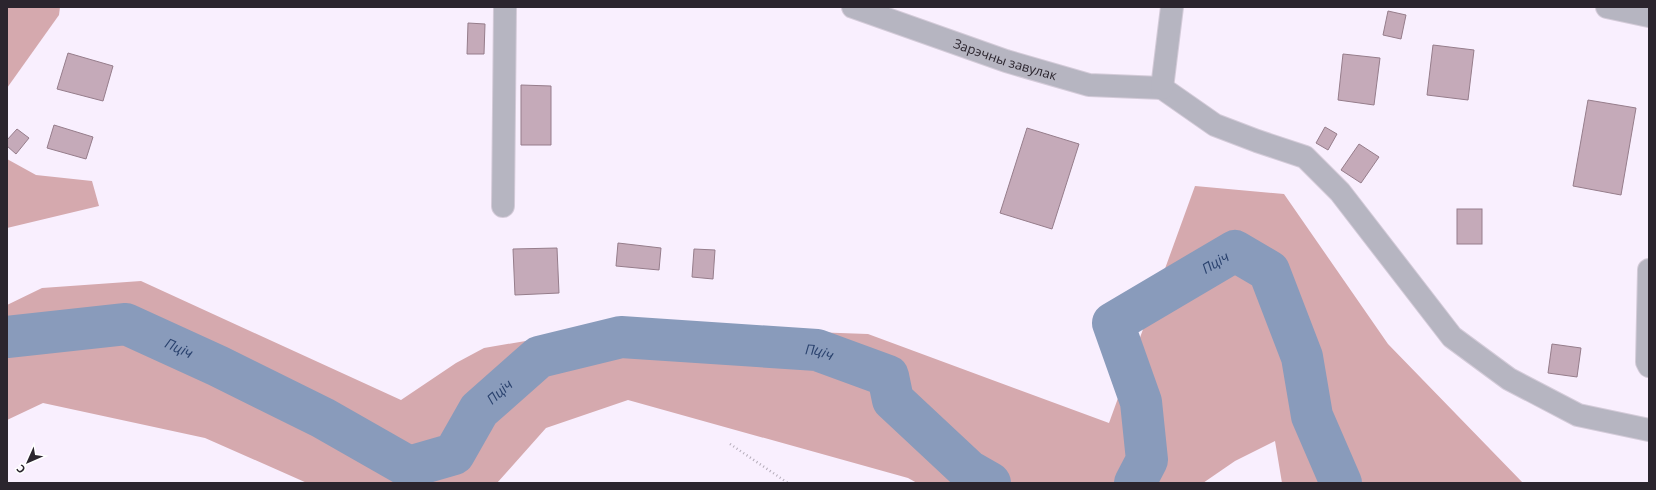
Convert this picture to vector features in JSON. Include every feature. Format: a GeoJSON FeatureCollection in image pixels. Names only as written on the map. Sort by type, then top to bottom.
{"type":"FeatureCollection","features":[{"type":"Feature","properties":{"kind":"street"},"geometry":{"type":"LineString","coordinates":[[503,206],[505,7]]}},
{"type":"Feature","properties":{"kind":"street","name":"Зарэчны завулак"},"geometry":{"type":"LineString","coordinates":[[853,7],[1006,61],[1088,85],[1162,88]]}},
{"type":"Feature","properties":{"kind":"street"},"geometry":{"type":"LineString","coordinates":[[1172,7],[1162,88],[1215,125],[1305,157],[1340,192],[1452,337],[1509,379],[1578,415],[1649,430]]}},
{"type":"Feature","properties":{"kind":"street"},"geometry":{"type":"LineString","coordinates":[[1607,7],[1649,16]]}},
{"type":"Feature","properties":{"kind":"street"},"geometry":{"type":"LineString","coordinates":[[1649,270],[1647,362],[1649,366]]}},
{"type":"Feature","properties":{"kind":"path"},"geometry":{"type":"LineString","coordinates":[[730,444],[788,483]]}},
{"type":"Feature","properties":{"kind":"shaded area"},"geometry":{"type":"Polygon","coordinates":[[[7,7],[60,7],[59,15],[7,88],[7,7]]]}},
{"type":"Feature","properties":{"kind":"shaded area"},"geometry":{"type":"Polygon","coordinates":[[[7,159],[36,175],[92,181],[99,206],[7,228],[7,159]]]}},
{"type":"Feature","properties":{"kind":"shaded area"},"geometry":{"type":"Polygon","coordinates":[[[1195,186],[1284,194],[1388,344],[1523,483],[1282,483],[1275,441],[1235,461],[1203,483],[917,483],[908,478],[628,400],[546,428],[497,483],[307,483],[205,438],[43,403],[7,420],[7,305],[42,288],[141,281],[401,400],[456,363],[484,348],[620,325],[868,334],[1109,423],[1195,186]]]}},
{"type":"Feature","properties":{"kind":"building"},"geometry":{"type":"Polygon","coordinates":[[[1388,11],[1406,15],[1401,39],[1383,35],[1388,11]]]}},
{"type":"Feature","properties":{"kind":"building"},"geometry":{"type":"Polygon","coordinates":[[[468,23],[485,24],[484,54],[467,54],[468,23]]]}},
{"type":"Feature","properties":{"kind":"building"},"geometry":{"type":"Polygon","coordinates":[[[1433,45],[1474,50],[1468,100],[1427,95],[1433,45]]]}},
{"type":"Feature","properties":{"kind":"building"},"geometry":{"type":"Polygon","coordinates":[[[68,53],[113,66],[103,101],[57,89],[68,53]]]}},
{"type":"Feature","properties":{"kind":"building"},"geometry":{"type":"Polygon","coordinates":[[[1343,54],[1380,58],[1374,105],[1338,100],[1343,54]]]}},
{"type":"Feature","properties":{"kind":"building"},"geometry":{"type":"Polygon","coordinates":[[[521,85],[551,86],[551,145],[521,145],[521,85]]]}},
{"type":"Feature","properties":{"kind":"building"},"geometry":{"type":"Polygon","coordinates":[[[1588,100],[1636,108],[1621,195],[1573,186],[1588,100]]]}},
{"type":"Feature","properties":{"kind":"building"},"geometry":{"type":"Polygon","coordinates":[[[54,125],[93,137],[86,159],[47,148],[54,125]]]}},
{"type":"Feature","properties":{"kind":"building"},"geometry":{"type":"Polygon","coordinates":[[[1325,127],[1337,134],[1328,150],[1316,143],[1325,127]]]}},
{"type":"Feature","properties":{"kind":"building"},"geometry":{"type":"Polygon","coordinates":[[[1027,128],[1079,144],[1052,229],[1000,213],[1027,128]]]}},
{"type":"Feature","properties":{"kind":"building"},"geometry":{"type":"Polygon","coordinates":[[[17,129],[29,138],[16,154],[7,146],[7,140],[17,129]]]}},
{"type":"Feature","properties":{"kind":"building"},"geometry":{"type":"Polygon","coordinates":[[[1359,144],[1379,157],[1361,183],[1341,170],[1359,144]]]}},
{"type":"Feature","properties":{"kind":"building"},"geometry":{"type":"Polygon","coordinates":[[[1457,209],[1482,209],[1482,244],[1457,244],[1457,209]]]}},
{"type":"Feature","properties":{"kind":"building"},"geometry":{"type":"Polygon","coordinates":[[[618,243],[661,248],[659,270],[616,266],[618,243]]]}},
{"type":"Feature","properties":{"kind":"building"},"geometry":{"type":"Polygon","coordinates":[[[557,248],[559,293],[515,295],[513,249],[557,248]]]}},
{"type":"Feature","properties":{"kind":"building"},"geometry":{"type":"Polygon","coordinates":[[[694,249],[715,250],[713,279],[692,277],[694,249]]]}},
{"type":"Feature","properties":{"kind":"building"},"geometry":{"type":"Polygon","coordinates":[[[1552,344],[1581,348],[1577,377],[1548,373],[1552,344]]]}},
{"type":"Feature","properties":{"kind":"waterway","name":"Пціч"},"geometry":{"type":"LineString","coordinates":[[1135,483],[1147,460],[1141,402],[1113,323],[1235,251],[1269,271],[1302,357],[1312,416],[1341,483]]}},
{"type":"Feature","properties":{"kind":"waterway","name":"Пціч"},"geometry":{"type":"LineString","coordinates":[[7,337],[126,324],[218,366],[323,418],[409,467],[454,454],[479,410],[539,357],[621,337],[817,350],[888,376],[893,400],[969,471],[990,483]]}}]}
